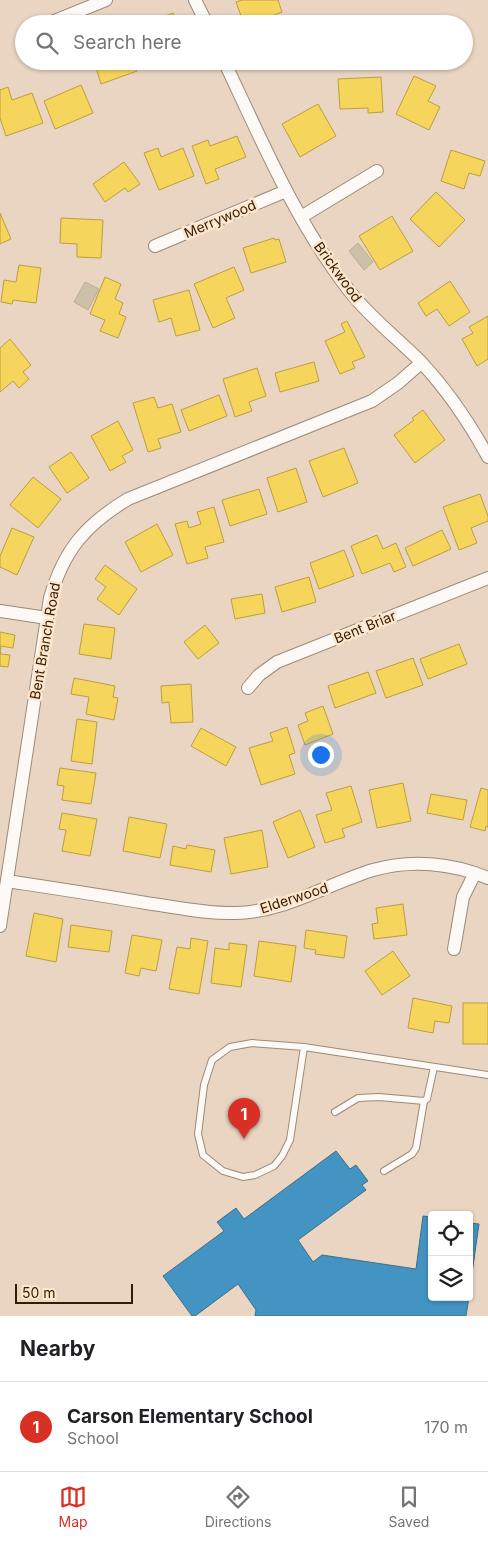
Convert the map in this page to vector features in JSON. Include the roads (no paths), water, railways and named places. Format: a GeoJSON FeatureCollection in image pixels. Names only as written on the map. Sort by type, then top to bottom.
{"type":"FeatureCollection","features":[{"type":"Feature","properties":{"kind":"street"},"geometry":{"type":"LineString","coordinates":[[69,15],[106,0]]}},
{"type":"Feature","properties":{"kind":"street"},"geometry":{"type":"LineString","coordinates":[[195,0],[202,15]]}},
{"type":"Feature","properties":{"kind":"street","name":"Brickwood"},"geometry":{"type":"LineString","coordinates":[[228,70],[286,191],[322,254],[352,294],[421,363],[458,405],[488,457]]}},
{"type":"Feature","properties":{"kind":"street"},"geometry":{"type":"LineString","coordinates":[[301,217],[376,171]]}},
{"type":"Feature","properties":{"kind":"street","name":"Merrywood"},"geometry":{"type":"LineString","coordinates":[[155,246],[286,191]]}},
{"type":"Feature","properties":{"kind":"street","name":"Bent Branch Road"},"geometry":{"type":"LineString","coordinates":[[0,926],[46,618],[56,578],[69,552],[88,528],[111,509],[128,500],[372,401],[398,383],[421,363]]}},
{"type":"Feature","properties":{"kind":"street","name":"Bent Briar"},"geometry":{"type":"LineString","coordinates":[[248,688],[259,675],[277,662],[488,578]]}},
{"type":"Feature","properties":{"kind":"street"},"geometry":{"type":"LineString","coordinates":[[0,611],[46,618]]}},
{"type":"Feature","properties":{"kind":"street","name":"Elderwood"},"geometry":{"type":"LineString","coordinates":[[7,881],[200,911],[237,913],[274,908],[372,870],[390,866],[426,864],[444,866],[475,872],[488,878]]}},
{"type":"Feature","properties":{"kind":"street"},"geometry":{"type":"LineString","coordinates":[[454,949],[463,897],[475,872]]}},
{"type":"Feature","properties":{"kind":"lane"},"geometry":{"type":"LineString","coordinates":[[304,1047],[290,1140],[282,1156],[274,1166],[255,1175],[243,1177],[223,1171],[203,1156],[198,1134],[204,1085],[212,1060],[230,1047],[252,1043],[304,1047],[488,1075]]}},
{"type":"Feature","properties":{"kind":"lane"},"geometry":{"type":"LineString","coordinates":[[384,1171],[412,1154],[416,1148],[424,1101],[427,1099],[434,1067]]}},
{"type":"Feature","properties":{"kind":"lane"},"geometry":{"type":"LineString","coordinates":[[335,1112],[358,1098],[379,1097],[424,1101]]}},
{"type":"Feature","properties":{"kind":"place","name":"Carson Elementary School"},"geometry":{"type":"Point","coordinates":[244,1139]}}]}
